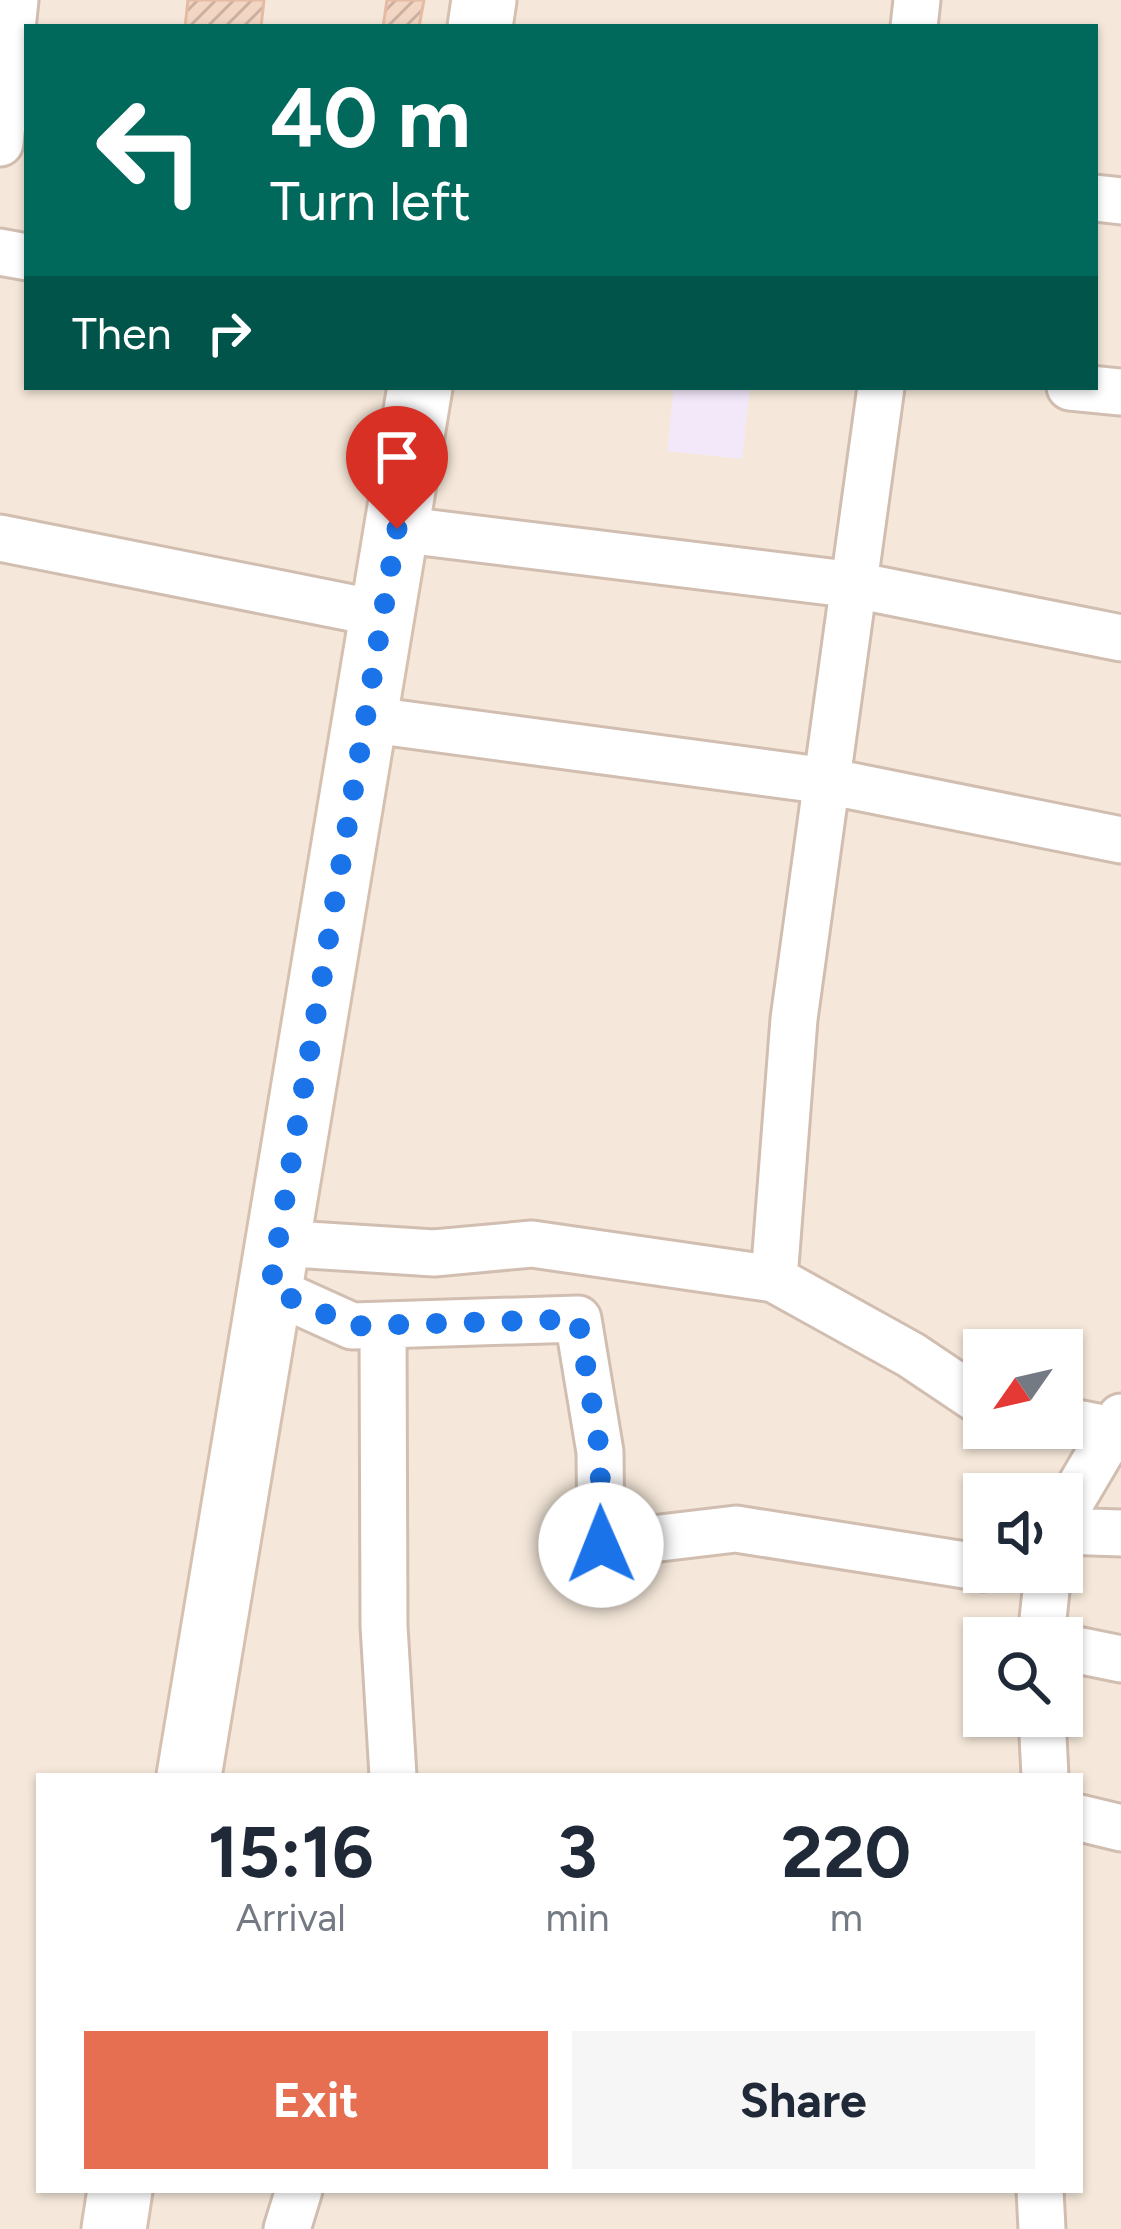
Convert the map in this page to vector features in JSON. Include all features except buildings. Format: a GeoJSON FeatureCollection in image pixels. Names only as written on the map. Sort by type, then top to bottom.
{"type":"FeatureCollection","features":[{"type":"Feature","properties":{"kind":"street"},"geometry":{"type":"LineString","coordinates":[[0,143],[15,0]]}},
{"type":"Feature","properties":{"kind":"street"},"geometry":{"type":"LineString","coordinates":[[189,1773],[420,390]]}},
{"type":"Feature","properties":{"kind":"street"},"geometry":{"type":"LineString","coordinates":[[774,1279],[794,1019],[881,390]]}},
{"type":"Feature","properties":{"kind":"street"},"geometry":{"type":"LineString","coordinates":[[397,529],[855,585],[1121,638]]}},
{"type":"Feature","properties":{"kind":"street"},"geometry":{"type":"LineString","coordinates":[[0,538],[382,614]]}},
{"type":"Feature","properties":{"kind":"street"},"geometry":{"type":"LineString","coordinates":[[365,719],[827,782],[1121,840]]}},
{"type":"Feature","properties":{"kind":"street"},"geometry":{"type":"LineString","coordinates":[[273,1266],[532,1244],[774,1279],[911,1355],[963,1390]]}},
{"type":"Feature","properties":{"kind":"street"},"geometry":{"type":"LineString","coordinates":[[273,1266],[352,1326],[578,1319],[600,1452],[601,1545],[736,1529],[963,1565]]}},
{"type":"Feature","properties":{"kind":"street"},"geometry":{"type":"LineString","coordinates":[[383,1326],[384,1626],[393,1773]]}},
{"type":"Feature","properties":{"kind":"street"},"geometry":{"type":"LineString","coordinates":[[1083,1422],[1118,1425],[1083,1482]]}},
{"type":"Feature","properties":{"kind":"street"},"geometry":{"type":"LineString","coordinates":[[1083,1532],[1121,1533]]}},
{"type":"Feature","properties":{"kind":"street"},"geometry":{"type":"LineString","coordinates":[[1083,1651],[1121,1659]]}},
{"type":"Feature","properties":{"kind":"street"},"geometry":{"type":"LineString","coordinates":[[1043,1737],[1045,1773]]}},
{"type":"Feature","properties":{"kind":"street"},"geometry":{"type":"LineString","coordinates":[[1083,1820],[1121,1828]]}},
{"type":"Feature","properties":{"kind":"street"},"geometry":{"type":"LineString","coordinates":[[114,2229],[120,2193]]}},
{"type":"Feature","properties":{"kind":"street"},"geometry":{"type":"LineString","coordinates":[[287,2229],[298,2193]]}},
{"type":"Feature","properties":{"kind":"street"},"geometry":{"type":"LineString","coordinates":[[1040,2193],[1042,2229]]}},
{"type":"Feature","properties":{"kind":"shaded area"},"geometry":{"type":"Polygon","coordinates":[[[0,0],[1121,0],[1121,2229],[0,2229],[0,0]]]}},
{"type":"Feature","properties":{"kind":"shaded area"},"geometry":{"type":"Polygon","coordinates":[[[674,390],[750,390],[742,459],[667,451],[674,390]]]}},
{"type":"Feature","properties":{"kind":"route"},"geometry":{"type":"LineString","coordinates":[[397,529],[270,1289],[352,1326],[578,1319],[600,1452],[601,1545]]}}]}
